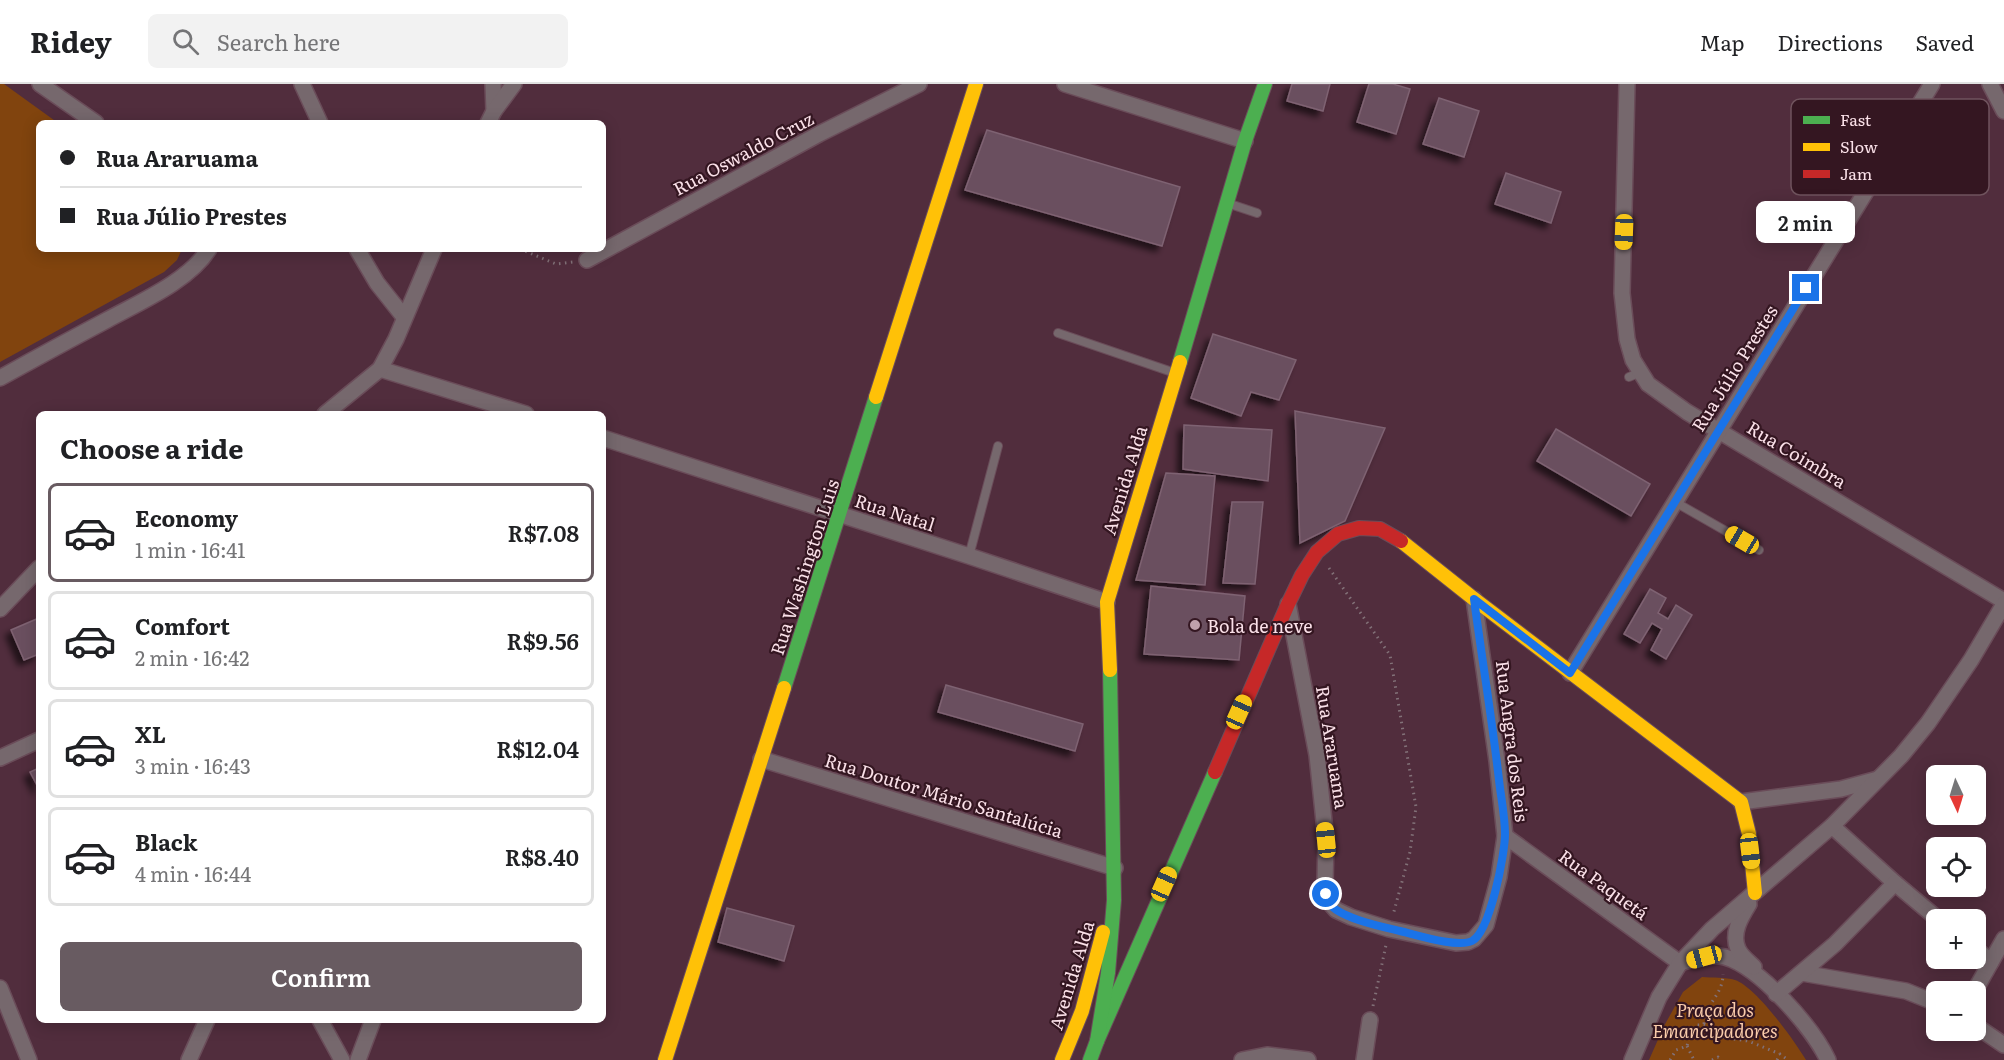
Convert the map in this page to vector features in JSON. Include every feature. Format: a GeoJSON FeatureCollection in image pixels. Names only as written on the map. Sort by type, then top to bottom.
{"type":"FeatureCollection","features":[{"type":"Feature","properties":{"kind":"street"},"geometry":{"type":"LineString","coordinates":[[40,84],[92,120]]}},
{"type":"Feature","properties":{"kind":"street"},"geometry":{"type":"LineString","coordinates":[[302,84],[319,120]]}},
{"type":"Feature","properties":{"kind":"street"},"geometry":{"type":"LineString","coordinates":[[491,117],[493,84]]}},
{"type":"Feature","properties":{"kind":"street"},"geometry":{"type":"LineString","coordinates":[[491,117],[514,84]]}},
{"type":"Feature","properties":{"kind":"street","name":"Rua Oswaldo Cruz"},"geometry":{"type":"LineString","coordinates":[[606,250],[819,134],[919,84]]}},
{"type":"Feature","properties":{"kind":"street","name":"Rua Washington Luis"},"geometry":{"type":"LineString","coordinates":[[665,1060],[976,84]]}},
{"type":"Feature","properties":{"kind":"street"},"geometry":{"type":"LineString","coordinates":[[1065,84],[1245,141]]}},
{"type":"Feature","properties":{"kind":"street","name":"Avenida Alda"},"geometry":{"type":"LineString","coordinates":[[1090,1060],[1097,1041],[1112,943],[1114,900],[1112,721],[1107,602],[1175,373],[1199,302],[1245,141],[1265,84]]}},
{"type":"Feature","properties":{"kind":"street","name":"Rua Coimbra"},"geometry":{"type":"LineString","coordinates":[[1628,84],[1619,231],[1627,339],[1635,374],[1687,412],[2004,603]]}},
{"type":"Feature","properties":{"kind":"street","name":"Rua Júlio Prestes"},"geometry":{"type":"LineString","coordinates":[[1923,99],[1932,84]]}},
{"type":"Feature","properties":{"kind":"street"},"geometry":{"type":"LineString","coordinates":[[1990,84],[2004,111]]}},
{"type":"Feature","properties":{"kind":"street","name":"Rua Júlio Prestes"},"geometry":{"type":"LineString","coordinates":[[1570,673],[1864,195]]}},
{"type":"Feature","properties":{"kind":"street"},"geometry":{"type":"LineString","coordinates":[[0,378],[188,273],[207,252]]}},
{"type":"Feature","properties":{"kind":"street"},"geometry":{"type":"LineString","coordinates":[[359,252],[377,283],[404,317]]}},
{"type":"Feature","properties":{"kind":"street"},"geometry":{"type":"LineString","coordinates":[[329,411],[380,369],[396,339],[433,252]]}},
{"type":"Feature","properties":{"kind":"street","name":"Rua Oswaldo Cruz"},"geometry":{"type":"LineString","coordinates":[[587,260],[602,252]]}},
{"type":"Feature","properties":{"kind":"street"},"geometry":{"type":"LineString","coordinates":[[380,369],[516,411]]}},
{"type":"Feature","properties":{"kind":"street","name":"Rua Natal"},"geometry":{"type":"LineString","coordinates":[[606,439],[1107,602]]}},
{"type":"Feature","properties":{"kind":"street"},"geometry":{"type":"LineString","coordinates":[[1097,1041],[1302,576],[1317,552],[1338,534],[1359,528],[1380,529],[1401,540],[1570,673],[1741,802],[1749,834],[1755,893],[1737,925],[1738,949],[1762,980],[1795,1012],[1813,1034],[1828,1060]]}},
{"type":"Feature","properties":{"kind":"street"},"geometry":{"type":"LineString","coordinates":[[0,609],[36,571]]}},
{"type":"Feature","properties":{"kind":"street","name":"Rua Angra dos Reis"},"geometry":{"type":"LineString","coordinates":[[1389,929],[1456,943],[1474,939],[1486,925],[1505,836],[1474,599]]}},
{"type":"Feature","properties":{"kind":"street"},"geometry":{"type":"LineString","coordinates":[[1632,1060],[1659,997],[1680,963],[1712,929],[1832,826],[1878,779],[1928,723],[1971,660],[2004,603]]}},
{"type":"Feature","properties":{"kind":"street","name":"Rua Araruama"},"geometry":{"type":"LineString","coordinates":[[1288,604],[1317,755],[1326,840],[1326,894],[1336,910],[1389,929]]}},
{"type":"Feature","properties":{"kind":"street"},"geometry":{"type":"LineString","coordinates":[[0,758],[36,741]]}},
{"type":"Feature","properties":{"kind":"street","name":"Rua Doutor Mário Santalúcia"},"geometry":{"type":"LineString","coordinates":[[761,759],[1115,868]]}},
{"type":"Feature","properties":{"kind":"street"},"geometry":{"type":"LineString","coordinates":[[1741,802],[1840,789],[1878,779]]}},
{"type":"Feature","properties":{"kind":"street"},"geometry":{"type":"LineString","coordinates":[[1832,826],[1926,909]]}},
{"type":"Feature","properties":{"kind":"street","name":"Rua Paquetá"},"geometry":{"type":"LineString","coordinates":[[1505,836],[1680,963]]}},
{"type":"Feature","properties":{"kind":"street"},"geometry":{"type":"LineString","coordinates":[[1776,994],[1835,944],[1895,883]]}},
{"type":"Feature","properties":{"kind":"street","name":"Avenida Alda"},"geometry":{"type":"LineString","coordinates":[[1062,1060],[1082,1011],[1102,934],[1114,900]]}},
{"type":"Feature","properties":{"kind":"street"},"geometry":{"type":"LineString","coordinates":[[1980,981],[2004,939]]}},
{"type":"Feature","properties":{"kind":"street"},"geometry":{"type":"LineString","coordinates":[[1680,963],[1704,957],[1724,957],[1742,965],[1762,980]]}},
{"type":"Feature","properties":{"kind":"street"},"geometry":{"type":"LineString","coordinates":[[1986,958],[1991,962]]}},
{"type":"Feature","properties":{"kind":"street"},"geometry":{"type":"LineString","coordinates":[[1802,973],[1906,991],[1926,999]]}},
{"type":"Feature","properties":{"kind":"street"},"geometry":{"type":"LineString","coordinates":[[0,988],[29,1060]]}},
{"type":"Feature","properties":{"kind":"street"},"geometry":{"type":"LineString","coordinates":[[1082,1011],[1084,1060]]}},
{"type":"Feature","properties":{"kind":"street"},"geometry":{"type":"LineString","coordinates":[[1364,1060],[1370,1020]]}},
{"type":"Feature","properties":{"kind":"street"},"geometry":{"type":"LineString","coordinates":[[194,1023],[200,1038]]}},
{"type":"Feature","properties":{"kind":"street"},"geometry":{"type":"LineString","coordinates":[[189,1060],[206,1023]]}},
{"type":"Feature","properties":{"kind":"street"},"geometry":{"type":"LineString","coordinates":[[322,1023],[342,1060]]}},
{"type":"Feature","properties":{"kind":"street"},"geometry":{"type":"LineString","coordinates":[[358,1060],[372,1023]]}},
{"type":"Feature","properties":{"kind":"street"},"geometry":{"type":"LineString","coordinates":[[1986,1032],[2003,1043]]}},
{"type":"Feature","properties":{"kind":"street"},"geometry":{"type":"LineString","coordinates":[[1244,1060],[1267,1055],[1308,1060]]}},
{"type":"Feature","properties":{"kind":"lane"},"geometry":{"type":"LineString","coordinates":[[1227,203],[1257,213]]}},
{"type":"Feature","properties":{"kind":"lane"},"geometry":{"type":"LineString","coordinates":[[1058,333],[1175,373]]}},
{"type":"Feature","properties":{"kind":"lane"},"geometry":{"type":"LineString","coordinates":[[969,556],[998,446]]}},
{"type":"Feature","properties":{"kind":"lane"},"geometry":{"type":"LineString","coordinates":[[1675,502],[1759,550]]}},
{"type":"Feature","properties":{"kind":"path"},"geometry":{"type":"LineString","coordinates":[[527,252],[556,264],[587,260]]}},
{"type":"Feature","properties":{"kind":"path"},"geometry":{"type":"LineString","coordinates":[[1317,552],[1390,655],[1416,807],[1410,852],[1389,929],[1370,1020]]}},
{"type":"Feature","properties":{"kind":"path"},"geometry":{"type":"LineString","coordinates":[[1704,1025],[1706,1010],[1724,982],[1724,957]]}},
{"type":"Feature","properties":{"kind":"path"},"geometry":{"type":"LineString","coordinates":[[1694,1060],[1687,1046],[1691,1031],[1697,1024],[1710,1025],[1720,1037],[1748,1041],[1780,1054],[1788,1060]]}},
{"type":"Feature","properties":{"kind":"path"},"geometry":{"type":"LineString","coordinates":[[1670,1060],[1676,1050],[1687,1046]]}},
{"type":"Feature","properties":{"kind":"path"},"geometry":{"type":"LineString","coordinates":[[1777,1060],[1780,1054]]}},
{"type":"Feature","properties":{"kind":"path"},"geometry":{"type":"LineString","coordinates":[[1712,1060],[1718,1057],[1722,1060]]}},
{"type":"Feature","properties":{"kind":"green space"},"geometry":{"type":"Polygon","coordinates":[[[0,84],[4,84],[54,120],[36,120],[36,252],[181,252],[177,260],[164,272],[0,362],[0,84]]]}},
{"type":"Feature","properties":{"kind":"green space","name":"Praça dos Emancipadores"},"geometry":{"type":"Polygon","coordinates":[[[1702,977],[1731,979],[1744,985],[1774,1015],[1806,1060],[1649,1060],[1683,992],[1702,977]]]}},
{"type":"Feature","properties":{"kind":"building"},"geometry":{"type":"Polygon","coordinates":[[[1292,84],[1330,84],[1323,111],[1287,101],[1292,84]]]}},
{"type":"Feature","properties":{"kind":"building"},"geometry":{"type":"Polygon","coordinates":[[[1369,84],[1393,84],[1410,89],[1396,134],[1357,122],[1369,84]]]}},
{"type":"Feature","properties":{"kind":"building"},"geometry":{"type":"Polygon","coordinates":[[[1439,98],[1479,111],[1464,157],[1423,144],[1439,98]]]}},
{"type":"Feature","properties":{"kind":"building"},"geometry":{"type":"Polygon","coordinates":[[[987,130],[1180,187],[1162,246],[965,190],[987,130]]]}},
{"type":"Feature","properties":{"kind":"building"},"geometry":{"type":"Polygon","coordinates":[[[1506,173],[1561,192],[1551,223],[1495,204],[1506,173]]]}},
{"type":"Feature","properties":{"kind":"building"},"geometry":{"type":"Polygon","coordinates":[[[1213,334],[1296,360],[1279,400],[1251,392],[1241,416],[1191,398],[1213,334]]]}},
{"type":"Feature","properties":{"kind":"building"},"geometry":{"type":"Polygon","coordinates":[[[1295,411],[1385,428],[1345,521],[1300,543],[1295,411]]]}},
{"type":"Feature","properties":{"kind":"building"},"geometry":{"type":"Polygon","coordinates":[[[1184,425],[1272,430],[1268,481],[1183,469],[1184,425]]]}},
{"type":"Feature","properties":{"kind":"building"},"geometry":{"type":"Polygon","coordinates":[[[1556,429],[1650,484],[1631,516],[1537,461],[1556,429]]]}},
{"type":"Feature","properties":{"kind":"building"},"geometry":{"type":"Polygon","coordinates":[[[1166,473],[1215,476],[1205,585],[1136,580],[1166,473]]]}},
{"type":"Feature","properties":{"kind":"building"},"geometry":{"type":"Polygon","coordinates":[[[1232,502],[1263,502],[1255,584],[1223,583],[1232,502]]]}},
{"type":"Feature","properties":{"kind":"building","name":"Bola de neve"},"geometry":{"type":"Polygon","coordinates":[[[1151,586],[1245,596],[1239,660],[1144,654],[1151,586]]]}},
{"type":"Feature","properties":{"kind":"building"},"geometry":{"type":"Polygon","coordinates":[[[1650,589],[1666,598],[1658,613],[1668,619],[1676,605],[1692,615],[1666,659],[1651,650],[1662,629],[1652,623],[1640,643],[1624,634],[1650,589]]]}},
{"type":"Feature","properties":{"kind":"building"},"geometry":{"type":"Polygon","coordinates":[[[36,619],[36,655],[24,660],[11,630],[36,619]]]}},
{"type":"Feature","properties":{"kind":"building"},"geometry":{"type":"Polygon","coordinates":[[[946,685],[1083,724],[1075,751],[938,712],[946,685]]]}},
{"type":"Feature","properties":{"kind":"building"},"geometry":{"type":"Polygon","coordinates":[[[36,769],[36,783],[30,772],[36,769]]]}},
{"type":"Feature","properties":{"kind":"building"},"geometry":{"type":"Polygon","coordinates":[[[727,908],[794,926],[784,961],[718,942],[727,908]]]}},
{"type":"Feature","properties":{"kind":"traffic: fast"},"geometry":{"type":"LineString","coordinates":[[1180,362],[1245,141],[1265,84]]}},
{"type":"Feature","properties":{"kind":"traffic: fast"},"geometry":{"type":"LineString","coordinates":[[784,688],[876,397]]}},
{"type":"Feature","properties":{"kind":"traffic: fast"},"geometry":{"type":"LineString","coordinates":[[1090,1060],[1097,1041],[1108,973],[1114,900],[1110,670]]}},
{"type":"Feature","properties":{"kind":"traffic: fast"},"geometry":{"type":"LineString","coordinates":[[1097,1041],[1215,772]]}},
{"type":"Feature","properties":{"kind":"traffic: slow"},"geometry":{"type":"LineString","coordinates":[[876,397],[976,84]]}},
{"type":"Feature","properties":{"kind":"traffic: slow"},"geometry":{"type":"LineString","coordinates":[[1110,670],[1107,602],[1180,362]]}},
{"type":"Feature","properties":{"kind":"traffic: slow"},"geometry":{"type":"LineString","coordinates":[[1401,541],[1741,802],[1749,834],[1755,893]]}},
{"type":"Feature","properties":{"kind":"traffic: slow"},"geometry":{"type":"LineString","coordinates":[[665,1060],[784,688]]}},
{"type":"Feature","properties":{"kind":"traffic: slow"},"geometry":{"type":"LineString","coordinates":[[1062,1060],[1082,1011],[1103,932]]}},
{"type":"Feature","properties":{"kind":"traffic: jam"},"geometry":{"type":"LineString","coordinates":[[1215,772],[1288,604],[1302,575],[1317,552],[1338,534],[1359,528],[1380,529],[1401,541]]}},
{"type":"Feature","properties":{"kind":"place","name":"Bola de neve"},"geometry":{"type":"Point","coordinates":[1195,625]}},
{"type":"Feature","properties":{"kind":"route"},"geometry":{"type":"LineString","coordinates":[[1326,894],[1336,910],[1389,929],[1456,943],[1468,942],[1480,935],[1486,925],[1505,836],[1474,599],[1570,673],[1806,288]]}}]}
